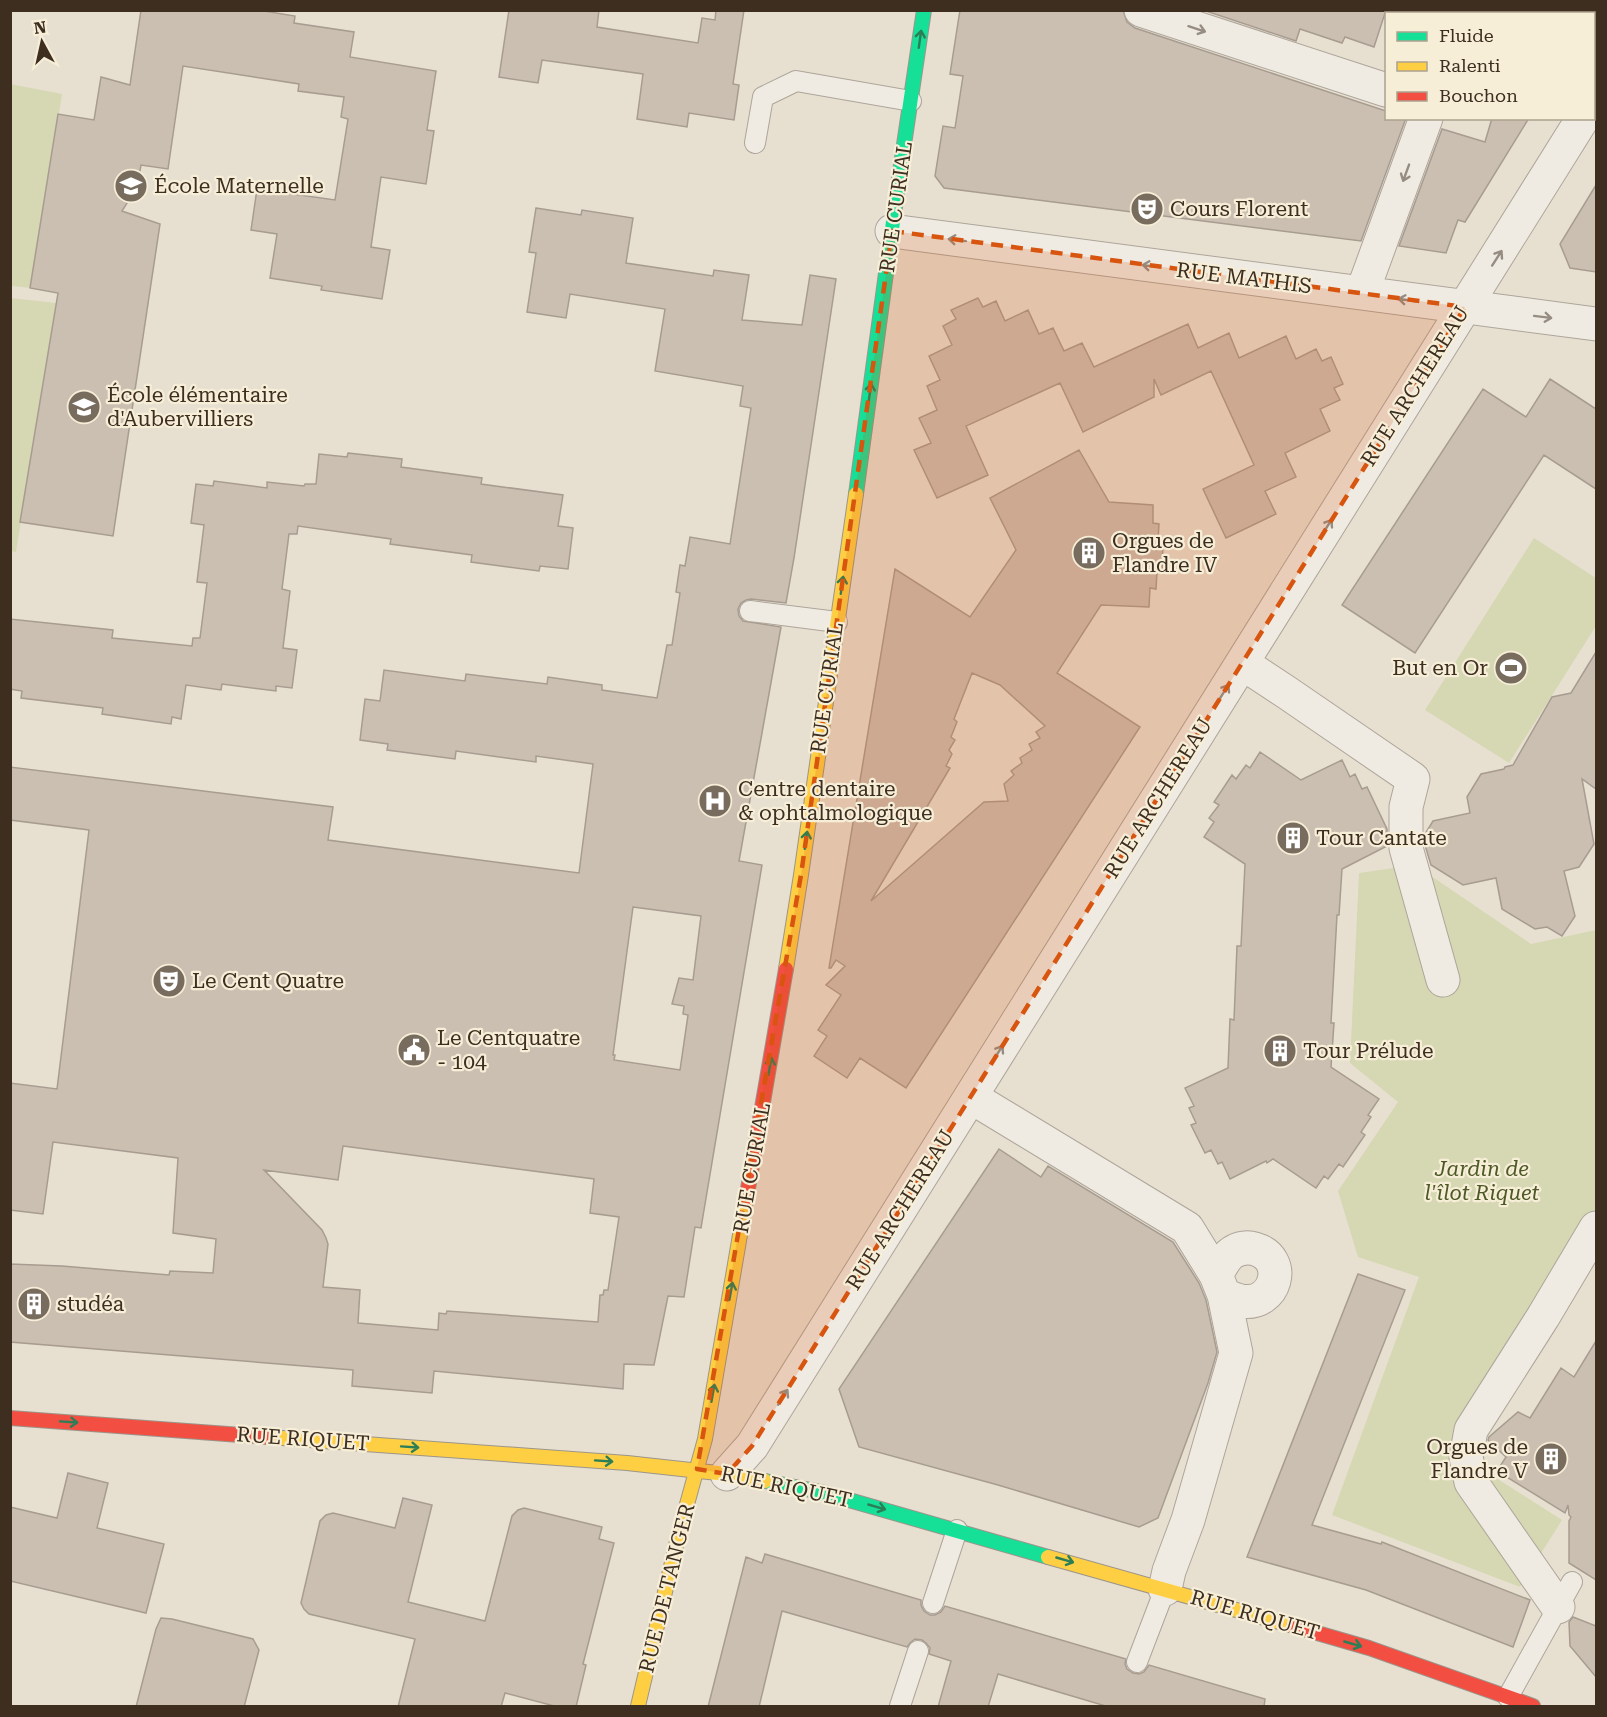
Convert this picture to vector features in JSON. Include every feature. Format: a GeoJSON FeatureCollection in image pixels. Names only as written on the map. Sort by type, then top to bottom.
{"type":"FeatureCollection","features":[{"type":"Feature","properties":{"kind":"street","name":"RUE CURIAL"},"geometry":{"type":"LineString","coordinates":[[712,1471],[705,1439],[801,875],[924,10]]}},
{"type":"Feature","properties":{"kind":"street"},"geometry":{"type":"LineString","coordinates":[[1141,10],[1385,90]]}},
{"type":"Feature","properties":{"kind":"street"},"geometry":{"type":"LineString","coordinates":[[1362,293],[1425,120]]}},
{"type":"Feature","properties":{"kind":"street","name":"RUE ARCHEREAU"},"geometry":{"type":"LineString","coordinates":[[712,1471],[752,1446],[1582,120]]}},
{"type":"Feature","properties":{"kind":"street","name":"RUE MATHIS"},"geometry":{"type":"LineString","coordinates":[[892,231],[1596,324]]}},
{"type":"Feature","properties":{"kind":"street"},"geometry":{"type":"LineString","coordinates":[[1242,663],[1413,779],[1406,807],[1406,848],[1443,980]]}},
{"type":"Feature","properties":{"kind":"street"},"geometry":{"type":"LineString","coordinates":[[971,1097],[1187,1228],[1220,1285],[1236,1353],[1188,1520],[1169,1571],[1165,1589]]}},
{"type":"Feature","properties":{"kind":"street"},"geometry":{"type":"LineString","coordinates":[[1565,1595],[1471,1482],[1466,1457],[1471,1430],[1596,1228]]}},
{"type":"Feature","properties":{"kind":"street","name":"RUE RIQUET"},"geometry":{"type":"LineString","coordinates":[[10,1418],[712,1471],[821,1492],[1165,1589],[1369,1648],[1518,1703]]}},
{"type":"Feature","properties":{"kind":"street","name":"RUE DE TANGER"},"geometry":{"type":"LineString","coordinates":[[638,1707],[678,1537],[712,1471]]}},
{"type":"Feature","properties":{"kind":"lane"},"geometry":{"type":"LineString","coordinates":[[755,143],[763,97],[796,81],[911,101]]}},
{"type":"Feature","properties":{"kind":"lane"},"geometry":{"type":"LineString","coordinates":[[750,611],[837,622]]}},
{"type":"Feature","properties":{"kind":"lane"},"geometry":{"type":"LineString","coordinates":[[933,1603],[957,1530]]}},
{"type":"Feature","properties":{"kind":"lane"},"geometry":{"type":"LineString","coordinates":[[1137,1662],[1165,1589]]}},
{"type":"Feature","properties":{"kind":"lane"},"geometry":{"type":"LineString","coordinates":[[1518,1703],[1565,1595]]}},
{"type":"Feature","properties":{"kind":"lane"},"geometry":{"type":"LineString","coordinates":[[900,1707],[918,1651]]}},
{"type":"Feature","properties":{"kind":"highlighted area"},"geometry":{"type":"Polygon","coordinates":[[[892,231],[1465,307],[752,1446],[727,1474],[697,1469],[801,875],[892,231]]]}},
{"type":"Feature","properties":{"kind":"green space"},"geometry":{"type":"Polygon","coordinates":[[[10,84],[62,94],[32,288],[11,286],[10,84]]]}},
{"type":"Feature","properties":{"kind":"green space"},"geometry":{"type":"Polygon","coordinates":[[[11,298],[56,303],[16,552],[11,551],[11,298]]]}},
{"type":"Feature","properties":{"kind":"green space","name":"But en Or"},"geometry":{"type":"Polygon","coordinates":[[[1534,538],[1596,578],[1596,626],[1509,763],[1425,710],[1534,538]]]}},
{"type":"Feature","properties":{"kind":"green space","name":"Jardin de l'îlot Riquet"},"geometry":{"type":"Polygon","coordinates":[[[1415,865],[1531,944],[1596,930],[1596,1248],[1483,1433],[1485,1471],[1562,1520],[1520,1587],[1332,1515],[1419,1277],[1358,1257],[1338,1191],[1398,1102],[1350,1063],[1359,873],[1415,865]]]}},
{"type":"Feature","properties":{"kind":"building"},"geometry":{"type":"Polygon","coordinates":[[[141,10],[258,10],[295,16],[294,23],[354,32],[350,57],[436,71],[427,130],[434,131],[426,184],[381,177],[371,247],[390,250],[382,299],[321,290],[322,286],[270,278],[277,234],[251,230],[257,189],[335,200],[348,119],[341,117],[344,97],[298,91],[299,84],[183,66],[168,169],[141,165],[137,187],[122,211],[160,224],[113,536],[20,522],[58,293],[30,288],[58,114],[94,120],[101,77],[130,85],[141,10]]]}},
{"type":"Feature","properties":{"kind":"building"},"geometry":{"type":"Polygon","coordinates":[[[509,10],[599,10],[597,27],[698,43],[702,18],[715,20],[716,10],[744,10],[733,84],[739,85],[734,120],[689,113],[687,127],[637,119],[643,74],[542,60],[538,83],[499,77],[509,10]]]}},
{"type":"Feature","properties":{"kind":"building"},"geometry":{"type":"Polygon","coordinates":[[[960,10],[1123,10],[1127,22],[1135,28],[1385,111],[1385,120],[1405,120],[1361,241],[944,188],[935,176],[943,126],[955,128],[963,76],[950,74],[960,10]]]}},
{"type":"Feature","properties":{"kind":"building"},"geometry":{"type":"Polygon","coordinates":[[[1203,10],[1386,10],[1374,47],[1345,37],[1342,43],[1300,29],[1296,41],[1203,10]]]}},
{"type":"Feature","properties":{"kind":"building"},"geometry":{"type":"Polygon","coordinates":[[[1491,120],[1528,120],[1465,222],[1458,220],[1446,253],[1399,246],[1442,129],[1485,142],[1491,120]]]}},
{"type":"Feature","properties":{"kind":"building"},"geometry":{"type":"Polygon","coordinates":[[[1596,185],[1596,272],[1570,268],[1560,244],[1596,185]]]}},
{"type":"Feature","properties":{"kind":"building"},"geometry":{"type":"Polygon","coordinates":[[[536,208],[581,215],[582,210],[633,218],[626,263],[713,276],[714,270],[749,275],[742,320],[802,325],[810,275],[836,279],[786,603],[751,599],[741,603],[738,609],[743,621],[781,627],[739,861],[762,865],[701,1228],[695,1227],[684,1297],[668,1296],[654,1365],[624,1364],[623,1389],[434,1371],[432,1393],[352,1386],[353,1370],[10,1342],[10,1264],[169,1275],[170,1271],[213,1273],[216,1239],[173,1233],[178,1158],[53,1142],[43,1214],[10,1210],[10,1083],[57,1089],[89,830],[10,820],[10,767],[333,807],[328,840],[579,873],[593,764],[536,756],[536,762],[456,751],[455,759],[387,750],[388,744],[360,740],[365,699],[380,701],[384,670],[465,681],[466,674],[547,684],[548,677],[602,685],[602,690],[657,698],[667,645],[672,645],[680,593],[676,592],[680,565],[685,566],[690,537],[730,544],[751,408],[740,406],[743,386],[655,371],[665,309],[570,294],[566,318],[527,312],[536,253],[529,252],[536,208]],[[633,907],[614,1060],[680,1070],[688,1015],[683,1014],[684,1006],[672,1004],[679,978],[693,980],[701,916],[633,907]],[[343,1146],[338,1180],[264,1170],[322,1230],[328,1244],[323,1287],[360,1290],[358,1323],[438,1330],[439,1313],[446,1314],[447,1311],[598,1322],[600,1295],[603,1295],[604,1290],[608,1290],[619,1217],[590,1213],[594,1179],[343,1146]]]}},
{"type":"Feature","properties":{"kind":"building"},"geometry":{"type":"Polygon","coordinates":[[[978,298],[983,307],[996,301],[1005,321],[1028,310],[1039,334],[1053,328],[1064,351],[1082,343],[1094,367],[1188,324],[1198,348],[1229,333],[1239,358],[1286,336],[1296,359],[1316,349],[1322,361],[1331,357],[1343,384],[1334,388],[1340,400],[1320,409],[1330,431],[1285,453],[1296,477],[1265,491],[1276,514],[1226,538],[1203,489],[1254,465],[1211,371],[1161,395],[1154,379],[1154,397],[1083,432],[1060,383],[966,426],[988,475],[937,498],[914,450],[931,443],[919,418],[937,410],[927,386],[940,380],[929,356],[952,345],[943,326],[956,319],[951,310],[978,298]]]}},
{"type":"Feature","properties":{"kind":"building"},"geometry":{"type":"Polygon","coordinates":[[[1550,379],[1596,409],[1596,489],[1544,455],[1415,653],[1342,605],[1483,389],[1526,417],[1550,379]]]}},
{"type":"Feature","properties":{"kind":"building"},"geometry":{"type":"Polygon","coordinates":[[[1079,450],[1109,502],[1153,505],[1153,523],[1159,524],[1158,541],[1163,542],[1162,572],[1157,572],[1156,589],[1150,588],[1149,607],[1101,605],[1057,673],[1140,727],[906,1088],[860,1058],[847,1078],[814,1056],[827,1036],[818,1030],[841,995],[826,985],[845,966],[836,960],[829,968],[895,569],[970,617],[1016,550],[990,498],[1079,450]],[[972,673],[954,719],[957,722],[951,737],[955,740],[949,750],[952,754],[946,766],[950,768],[871,901],[984,802],[1008,801],[1004,784],[1014,775],[1011,771],[1022,763],[1020,758],[1032,750],[1029,744],[1040,738],[1036,732],[1045,726],[1000,685],[972,673]]]}},
{"type":"Feature","properties":{"kind":"building"},"geometry":{"type":"Polygon","coordinates":[[[348,453],[402,459],[401,467],[482,478],[481,484],[563,495],[558,526],[573,528],[568,569],[540,566],[539,571],[471,562],[472,555],[390,544],[391,539],[298,526],[297,534],[289,534],[282,589],[290,591],[283,648],[297,650],[292,688],[276,686],[276,691],[222,684],[221,690],[186,685],[181,719],[172,717],[171,724],[102,714],[103,708],[21,698],[22,691],[10,689],[10,619],[113,630],[112,638],[192,646],[193,638],[200,638],[207,583],[197,582],[204,525],[191,523],[196,484],[213,486],[214,481],[267,488],[267,482],[304,486],[305,484],[316,484],[319,454],[347,457],[348,453]]]}},
{"type":"Feature","properties":{"kind":"building"},"geometry":{"type":"Polygon","coordinates":[[[1596,652],[1596,789],[1582,779],[1594,844],[1579,867],[1564,871],[1575,916],[1562,936],[1547,927],[1535,929],[1502,909],[1496,878],[1463,885],[1431,865],[1425,845],[1425,834],[1433,821],[1470,813],[1467,797],[1481,774],[1513,765],[1552,697],[1571,693],[1596,652]]]}},
{"type":"Feature","properties":{"kind":"building"},"geometry":{"type":"Polygon","coordinates":[[[1260,752],[1301,780],[1342,760],[1350,777],[1355,774],[1362,789],[1367,787],[1387,829],[1387,846],[1342,869],[1331,1023],[1334,1023],[1331,1067],[1379,1099],[1368,1115],[1371,1117],[1361,1132],[1365,1135],[1343,1167],[1339,1164],[1328,1179],[1324,1176],[1316,1188],[1273,1159],[1230,1179],[1222,1162],[1218,1164],[1211,1150],[1205,1153],[1191,1125],[1196,1123],[1189,1108],[1194,1106],[1185,1088],[1228,1068],[1230,1019],[1234,1020],[1237,946],[1241,946],[1245,864],[1204,837],[1214,822],[1209,818],[1219,805],[1214,802],[1232,775],[1236,779],[1246,765],[1250,768],[1260,752]]]}},
{"type":"Feature","properties":{"kind":"building"},"geometry":{"type":"Polygon","coordinates":[[[999,1149],[1041,1177],[1048,1166],[1173,1242],[1199,1283],[1206,1300],[1217,1352],[1208,1383],[1158,1518],[1139,1527],[859,1447],[839,1389],[999,1149]]]}},
{"type":"Feature","properties":{"kind":"building"},"geometry":{"type":"Polygon","coordinates":[[[1358,1274],[1405,1290],[1312,1525],[1381,1544],[1382,1542],[1530,1600],[1513,1647],[1366,1590],[1247,1557],[1358,1274]]]}},
{"type":"Feature","properties":{"kind":"building","name":"Orgues de Flandre V"},"geometry":{"type":"Polygon","coordinates":[[[1596,1341],[1596,1580],[1569,1563],[1569,1521],[1571,1517],[1568,1505],[1565,1513],[1497,1471],[1506,1457],[1488,1440],[1518,1412],[1530,1418],[1561,1368],[1574,1377],[1596,1341]]]}},
{"type":"Feature","properties":{"kind":"building"},"geometry":{"type":"Polygon","coordinates":[[[68,1473],[108,1483],[97,1528],[164,1544],[146,1613],[10,1581],[10,1507],[57,1518],[68,1473]]]}},
{"type":"Feature","properties":{"kind":"building"},"geometry":{"type":"Polygon","coordinates":[[[403,1498],[432,1505],[408,1602],[485,1621],[512,1516],[518,1510],[524,1508],[602,1527],[599,1539],[614,1543],[583,1664],[586,1665],[576,1707],[558,1707],[505,1693],[501,1707],[398,1707],[415,1639],[309,1614],[304,1609],[301,1603],[320,1521],[326,1515],[333,1513],[395,1528],[403,1498]]]}},
{"type":"Feature","properties":{"kind":"building"},"geometry":{"type":"Polygon","coordinates":[[[765,1554],[921,1600],[924,1611],[930,1615],[941,1612],[945,1606],[1126,1659],[1127,1669],[1133,1673],[1144,1672],[1149,1665],[1265,1699],[1264,1707],[1109,1707],[998,1674],[988,1707],[938,1707],[951,1661],[929,1654],[930,1648],[922,1640],[915,1639],[907,1647],[782,1611],[759,1707],[708,1707],[746,1557],[762,1563],[765,1554]]]}},
{"type":"Feature","properties":{"kind":"building"},"geometry":{"type":"Polygon","coordinates":[[[1573,1617],[1596,1626],[1596,1677],[1570,1646],[1569,1622],[1573,1617]]]}},
{"type":"Feature","properties":{"kind":"building"},"geometry":{"type":"Polygon","coordinates":[[[161,1618],[253,1639],[259,1650],[244,1707],[136,1707],[156,1629],[161,1618]]]}},
{"type":"Feature","properties":{"kind":"traffic: fast"},"geometry":{"type":"LineString","coordinates":[[856,494],[924,10]]}},
{"type":"Feature","properties":{"kind":"traffic: fast"},"geometry":{"type":"LineString","coordinates":[[765,1481],[821,1492],[1048,1557]]}},
{"type":"Feature","properties":{"kind":"traffic: slow"},"geometry":{"type":"LineString","coordinates":[[786,969],[856,494]]}},
{"type":"Feature","properties":{"kind":"traffic: slow"},"geometry":{"type":"LineString","coordinates":[[638,1706],[678,1537],[705,1439],[746,1200]]}},
{"type":"Feature","properties":{"kind":"traffic: slow"},"geometry":{"type":"LineString","coordinates":[[268,1437],[627,1463],[727,1474],[765,1481]]}},
{"type":"Feature","properties":{"kind":"traffic: slow"},"geometry":{"type":"LineString","coordinates":[[1048,1557],[1293,1626]]}},
{"type":"Feature","properties":{"kind":"traffic: jam"},"geometry":{"type":"LineString","coordinates":[[746,1200],[786,969]]}},
{"type":"Feature","properties":{"kind":"traffic: jam"},"geometry":{"type":"LineString","coordinates":[[10,1418],[268,1437]]}},
{"type":"Feature","properties":{"kind":"traffic: jam"},"geometry":{"type":"LineString","coordinates":[[1293,1626],[1369,1648],[1533,1706]]}},
{"type":"Feature","properties":{"kind":"place","name":"École Maternelle"},"geometry":{"type":"Point","coordinates":[131,186]}},
{"type":"Feature","properties":{"kind":"place","name":"Cours Florent"},"geometry":{"type":"Point","coordinates":[1147,209]}},
{"type":"Feature","properties":{"kind":"place","name":"École élémentaire d'Aubervilliers"},"geometry":{"type":"Point","coordinates":[84,407]}},
{"type":"Feature","properties":{"kind":"place","name":"Orgues de Flandre IV"},"geometry":{"type":"Point","coordinates":[1089,553]}},
{"type":"Feature","properties":{"kind":"place","name":"But en Or"},"geometry":{"type":"Point","coordinates":[1511,668]}},
{"type":"Feature","properties":{"kind":"place","name":"Centre dentaire & ophtalmologique"},"geometry":{"type":"Point","coordinates":[715,801]}},
{"type":"Feature","properties":{"kind":"place","name":"Tour Cantate"},"geometry":{"type":"Point","coordinates":[1293,838]}},
{"type":"Feature","properties":{"kind":"place","name":"Le Cent Quatre"},"geometry":{"type":"Point","coordinates":[169,981]}},
{"type":"Feature","properties":{"kind":"place","name":"Le Centquatre - 104"},"geometry":{"type":"Point","coordinates":[414,1050]}},
{"type":"Feature","properties":{"kind":"place","name":"Tour Prélude"},"geometry":{"type":"Point","coordinates":[1280,1051]}},
{"type":"Feature","properties":{"kind":"place","name":"studéa"},"geometry":{"type":"Point","coordinates":[34,1304]}},
{"type":"Feature","properties":{"kind":"place","name":"Orgues de Flandre V"},"geometry":{"type":"Point","coordinates":[1551,1459]}}]}
